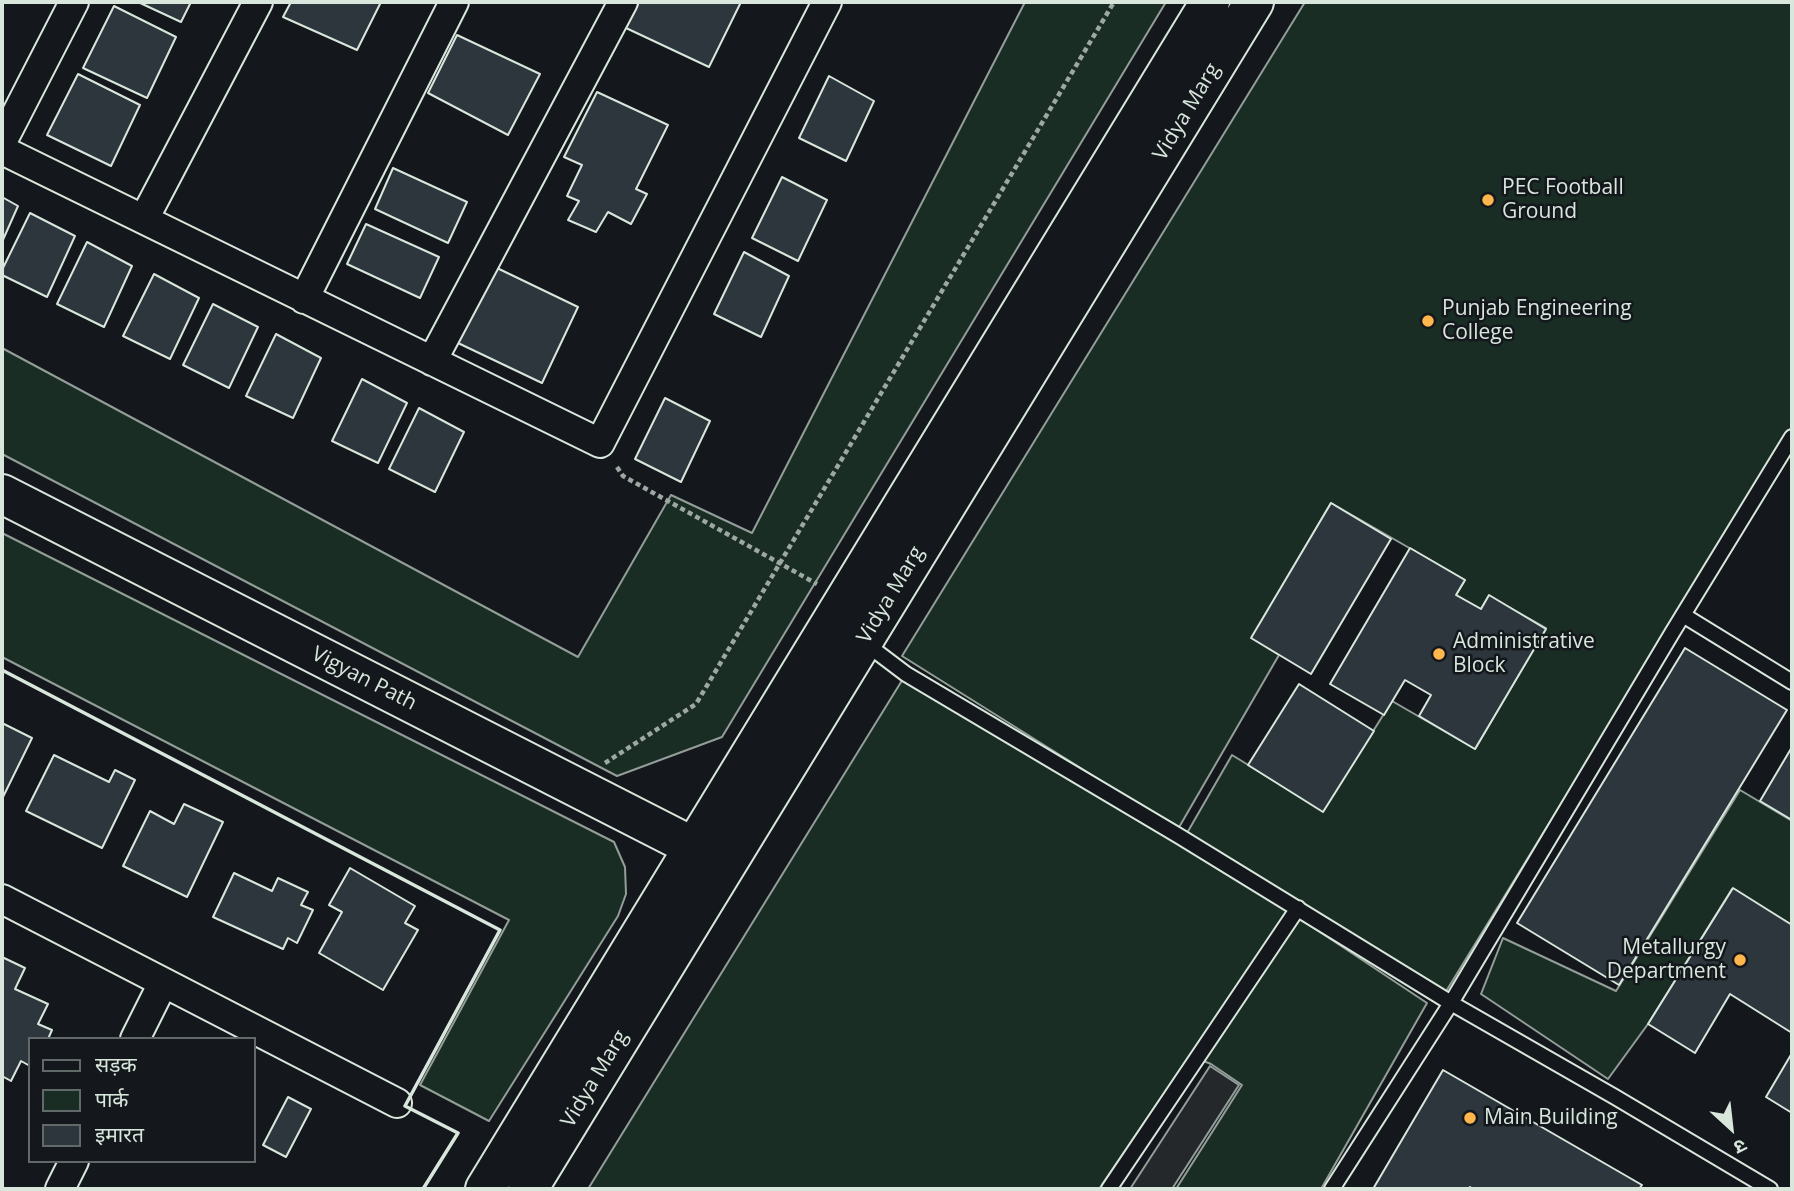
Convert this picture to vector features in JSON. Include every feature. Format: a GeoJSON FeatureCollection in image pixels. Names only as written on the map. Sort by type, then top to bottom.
{"type":"FeatureCollection","features":[{"type":"Feature","properties":{"kind":"main road","name":"Vidya Marg"},"geometry":{"type":"LineString","coordinates":[[528,1189],[710,856],[1210,2]]}},
{"type":"Feature","properties":{"kind":"main road","name":"Vidya Marg"},"geometry":{"type":"LineString","coordinates":[[847,625],[1254,2]]}},
{"type":"Feature","properties":{"kind":"main road","name":"Vigyan Path"},"geometry":{"type":"LineString","coordinates":[[2,494],[710,856]]}},
{"type":"Feature","properties":{"kind":"main road","name":"Vidya Marg"},"geometry":{"type":"LineString","coordinates":[[485,1189],[710,856]]}},
{"type":"Feature","properties":{"kind":"street"},"geometry":{"type":"LineString","coordinates":[[2,142],[74,2]]}},
{"type":"Feature","properties":{"kind":"street"},"geometry":{"type":"LineString","coordinates":[[144,219],[258,2]]}},
{"type":"Feature","properties":{"kind":"street"},"geometry":{"type":"LineString","coordinates":[[304,299],[454,2]]}},
{"type":"Feature","properties":{"kind":"street"},"geometry":{"type":"LineString","coordinates":[[432,361],[623,2]]}},
{"type":"Feature","properties":{"kind":"street"},"geometry":{"type":"LineString","coordinates":[[2,150],[600,443],[827,2]]}},
{"type":"Feature","properties":{"kind":"street"},"geometry":{"type":"LineString","coordinates":[[2,900],[397,1103]]}},
{"type":"Feature","properties":{"kind":"street"},"geometry":{"type":"LineString","coordinates":[[136,1037],[163,983]]}},
{"type":"Feature","properties":{"kind":"street"},"geometry":{"type":"LineString","coordinates":[[60,1189],[73,1163]]}},
{"type":"Feature","properties":{"kind":"lane"},"geometry":{"type":"LineString","coordinates":[[1332,1189],[1451,1003],[1792,437]]}},
{"type":"Feature","properties":{"kind":"lane"},"geometry":{"type":"LineString","coordinates":[[1683,615],[1792,682]]}},
{"type":"Feature","properties":{"kind":"lane"},"geometry":{"type":"LineString","coordinates":[[847,625],[906,674],[1179,835],[1451,1003],[1770,1189]]}},
{"type":"Feature","properties":{"kind":"lane"},"geometry":{"type":"LineString","coordinates":[[1109,1189],[1298,908]]}},
{"type":"Feature","properties":{"kind":"path"},"geometry":{"type":"LineString","coordinates":[[572,785],[696,704],[1114,2]]}},
{"type":"Feature","properties":{"kind":"path"},"geometry":{"type":"LineString","coordinates":[[600,443],[623,476],[779,564],[847,625]]}},
{"type":"Feature","properties":{"kind":"green space"},"geometry":{"type":"Polygon","coordinates":[[[1025,2],[1166,2],[722,737],[617,776],[2,454],[2,348],[578,657],[671,495],[752,533],[1025,2]]]}},
{"type":"Feature","properties":{"kind":"green space","name":"PEC Football Ground"},"geometry":{"type":"Polygon","coordinates":[[[1305,2],[1792,2],[1792,428],[1445,993],[1187,833],[1232,755],[1323,811],[1392,701],[1475,749],[1546,628],[1489,596],[1481,609],[1456,595],[1465,580],[1331,503],[1252,638],[1279,655],[1178,829],[902,656],[1305,2]]]}},
{"type":"Feature","properties":{"kind":"green space"},"geometry":{"type":"Polygon","coordinates":[[[2,533],[614,842],[625,867],[626,894],[618,916],[489,1121],[420,1085],[509,920],[2,657],[2,533]]]}},
{"type":"Feature","properties":{"kind":"green space"},"geometry":{"type":"Polygon","coordinates":[[[906,674],[1289,909],[1099,1189],[588,1189],[906,674]]]}},
{"type":"Feature","properties":{"kind":"green space"},"geometry":{"type":"Polygon","coordinates":[[[1740,790],[1792,821],[1792,925],[1732,889],[1648,1024],[1608,1079],[1481,994],[1503,938],[1616,991],[1740,790]]]}},
{"type":"Feature","properties":{"kind":"green space"},"geometry":{"type":"Polygon","coordinates":[[[1299,918],[1427,1003],[1321,1189],[1176,1189],[1242,1085],[1211,1064],[1196,1058],[1299,918]]]}},
{"type":"Feature","properties":{"kind":"shaded area"},"geometry":{"type":"Polygon","coordinates":[[[1210,1066],[1239,1085],[1172,1189],[1130,1189],[1210,1066]]]}},
{"type":"Feature","properties":{"kind":"building"},"geometry":{"type":"Polygon","coordinates":[[[138,2],[191,2],[181,22],[138,2]]]}},
{"type":"Feature","properties":{"kind":"building"},"geometry":{"type":"Polygon","coordinates":[[[291,2],[381,2],[357,50],[283,17],[291,2]]]}},
{"type":"Feature","properties":{"kind":"building"},"geometry":{"type":"Polygon","coordinates":[[[639,2],[741,2],[709,67],[626,28],[639,2]]]}},
{"type":"Feature","properties":{"kind":"building"},"geometry":{"type":"Polygon","coordinates":[[[114,6],[176,37],[147,98],[83,68],[114,6]]]}},
{"type":"Feature","properties":{"kind":"building"},"geometry":{"type":"Polygon","coordinates":[[[457,35],[540,74],[508,135],[428,93],[457,35]]]}},
{"type":"Feature","properties":{"kind":"building"},"geometry":{"type":"Polygon","coordinates":[[[78,74],[140,105],[111,166],[47,135],[78,74]]]}},
{"type":"Feature","properties":{"kind":"building"},"geometry":{"type":"Polygon","coordinates":[[[829,76],[874,101],[846,161],[799,138],[829,76]]]}},
{"type":"Feature","properties":{"kind":"building"},"geometry":{"type":"Polygon","coordinates":[[[597,92],[668,125],[636,189],[647,194],[631,224],[608,212],[596,232],[568,220],[579,201],[567,196],[582,165],[564,157],[597,92]]]}},
{"type":"Feature","properties":{"kind":"building"},"geometry":{"type":"Polygon","coordinates":[[[393,168],[467,202],[448,243],[375,209],[393,168]]]}},
{"type":"Feature","properties":{"kind":"building"},"geometry":{"type":"Polygon","coordinates":[[[782,177],[827,200],[798,261],[752,238],[782,177]]]}},
{"type":"Feature","properties":{"kind":"building"},"geometry":{"type":"Polygon","coordinates":[[[2,197],[18,206],[2,242],[2,197]]]}},
{"type":"Feature","properties":{"kind":"building"},"geometry":{"type":"Polygon","coordinates":[[[30,213],[75,236],[47,297],[2,275],[30,213]]]}},
{"type":"Feature","properties":{"kind":"building"},"geometry":{"type":"Polygon","coordinates":[[[366,224],[439,257],[420,298],[347,264],[366,224]]]}},
{"type":"Feature","properties":{"kind":"building"},"geometry":{"type":"Polygon","coordinates":[[[87,242],[132,266],[104,327],[57,304],[87,242]]]}},
{"type":"Feature","properties":{"kind":"building"},"geometry":{"type":"Polygon","coordinates":[[[744,252],[789,276],[761,337],[714,314],[744,252]]]}},
{"type":"Feature","properties":{"kind":"building"},"geometry":{"type":"Polygon","coordinates":[[[497,268],[578,307],[542,383],[458,343],[497,268]]]}},
{"type":"Feature","properties":{"kind":"building"},"geometry":{"type":"Polygon","coordinates":[[[154,274],[199,298],[170,359],[123,336],[154,274]]]}},
{"type":"Feature","properties":{"kind":"building"},"geometry":{"type":"Polygon","coordinates":[[[213,304],[258,327],[229,388],[183,365],[213,304]]]}},
{"type":"Feature","properties":{"kind":"building"},"geometry":{"type":"Polygon","coordinates":[[[276,334],[321,358],[293,418],[246,396],[276,334]]]}},
{"type":"Feature","properties":{"kind":"building"},"geometry":{"type":"Polygon","coordinates":[[[362,379],[407,403],[378,463],[332,441],[362,379]]]}},
{"type":"Feature","properties":{"kind":"building"},"geometry":{"type":"Polygon","coordinates":[[[665,398],[710,421],[681,482],[635,459],[665,398]]]}},
{"type":"Feature","properties":{"kind":"building"},"geometry":{"type":"Polygon","coordinates":[[[419,408],[464,432],[435,492],[389,469],[419,408]]]}},
{"type":"Feature","properties":{"kind":"building"},"geometry":{"type":"Polygon","coordinates":[[[1331,503],[1391,539],[1311,674],[1251,638],[1331,503]]]}},
{"type":"Feature","properties":{"kind":"building","name":"Administrative Block"},"geometry":{"type":"Polygon","coordinates":[[[1410,548],[1465,580],[1456,595],[1481,609],[1489,595],[1546,629],[1475,749],[1419,716],[1431,695],[1405,680],[1384,715],[1330,684],[1410,548]]]}},
{"type":"Feature","properties":{"kind":"building"},"geometry":{"type":"Polygon","coordinates":[[[1685,648],[1787,710],[1619,985],[1517,923],[1685,648]]]}},
{"type":"Feature","properties":{"kind":"building"},"geometry":{"type":"Polygon","coordinates":[[[1299,684],[1374,731],[1323,812],[1248,765],[1299,684]]]}},
{"type":"Feature","properties":{"kind":"building"},"geometry":{"type":"Polygon","coordinates":[[[2,723],[32,738],[2,799],[2,723]]]}},
{"type":"Feature","properties":{"kind":"building"},"geometry":{"type":"Polygon","coordinates":[[[1792,747],[1792,820],[1760,801],[1792,747]]]}},
{"type":"Feature","properties":{"kind":"building"},"geometry":{"type":"Polygon","coordinates":[[[54,755],[109,782],[115,770],[135,780],[102,848],[26,811],[54,755]]]}},
{"type":"Feature","properties":{"kind":"building"},"geometry":{"type":"Polygon","coordinates":[[[184,804],[223,822],[187,897],[123,866],[150,811],[174,824],[184,804]]]}},
{"type":"Feature","properties":{"kind":"building"},"geometry":{"type":"Polygon","coordinates":[[[350,868],[415,906],[405,923],[418,930],[383,990],[319,953],[342,912],[329,905],[350,868]]]}},
{"type":"Feature","properties":{"kind":"building"},"geometry":{"type":"Polygon","coordinates":[[[234,873],[272,891],[278,878],[308,892],[301,905],[313,910],[297,943],[288,938],[283,949],[213,917],[234,873]]]}},
{"type":"Feature","properties":{"kind":"building","name":"Metallurgy Department"},"geometry":{"type":"Polygon","coordinates":[[[1733,888],[1792,925],[1792,1033],[1730,994],[1695,1053],[1648,1024],[1733,888]]]}},
{"type":"Feature","properties":{"kind":"building"},"geometry":{"type":"Polygon","coordinates":[[[2,957],[25,968],[15,989],[48,1004],[38,1024],[52,1030],[49,1037],[28,1037],[28,1065],[21,1061],[11,1081],[2,1076],[2,957]]]}},
{"type":"Feature","properties":{"kind":"building"},"geometry":{"type":"Polygon","coordinates":[[[1792,1053],[1792,1113],[1766,1097],[1792,1053]]]}},
{"type":"Feature","properties":{"kind":"building","name":"Main Building"},"geometry":{"type":"Polygon","coordinates":[[[1443,1070],[1642,1185],[1639,1189],[1373,1189],[1443,1070]]]}},
{"type":"Feature","properties":{"kind":"building"},"geometry":{"type":"Polygon","coordinates":[[[288,1097],[311,1109],[286,1157],[263,1145],[288,1097]]]}},
{"type":"Feature","properties":{"kind":"wall"},"geometry":{"type":"LineString","coordinates":[[2,670],[500,930],[405,1106],[458,1133],[423,1189]]}},
{"type":"Feature","properties":{"kind":"place","name":"PEC Football Ground"},"geometry":{"type":"Point","coordinates":[1488,200]}},
{"type":"Feature","properties":{"kind":"place","name":"Punjab Engineering College"},"geometry":{"type":"Point","coordinates":[1428,321]}},
{"type":"Feature","properties":{"kind":"place","name":"Administrative Block"},"geometry":{"type":"Point","coordinates":[1439,654]}},
{"type":"Feature","properties":{"kind":"place","name":"Metallurgy Department"},"geometry":{"type":"Point","coordinates":[1740,960]}},
{"type":"Feature","properties":{"kind":"place","name":"Main Building"},"geometry":{"type":"Point","coordinates":[1470,1118]}}]}
